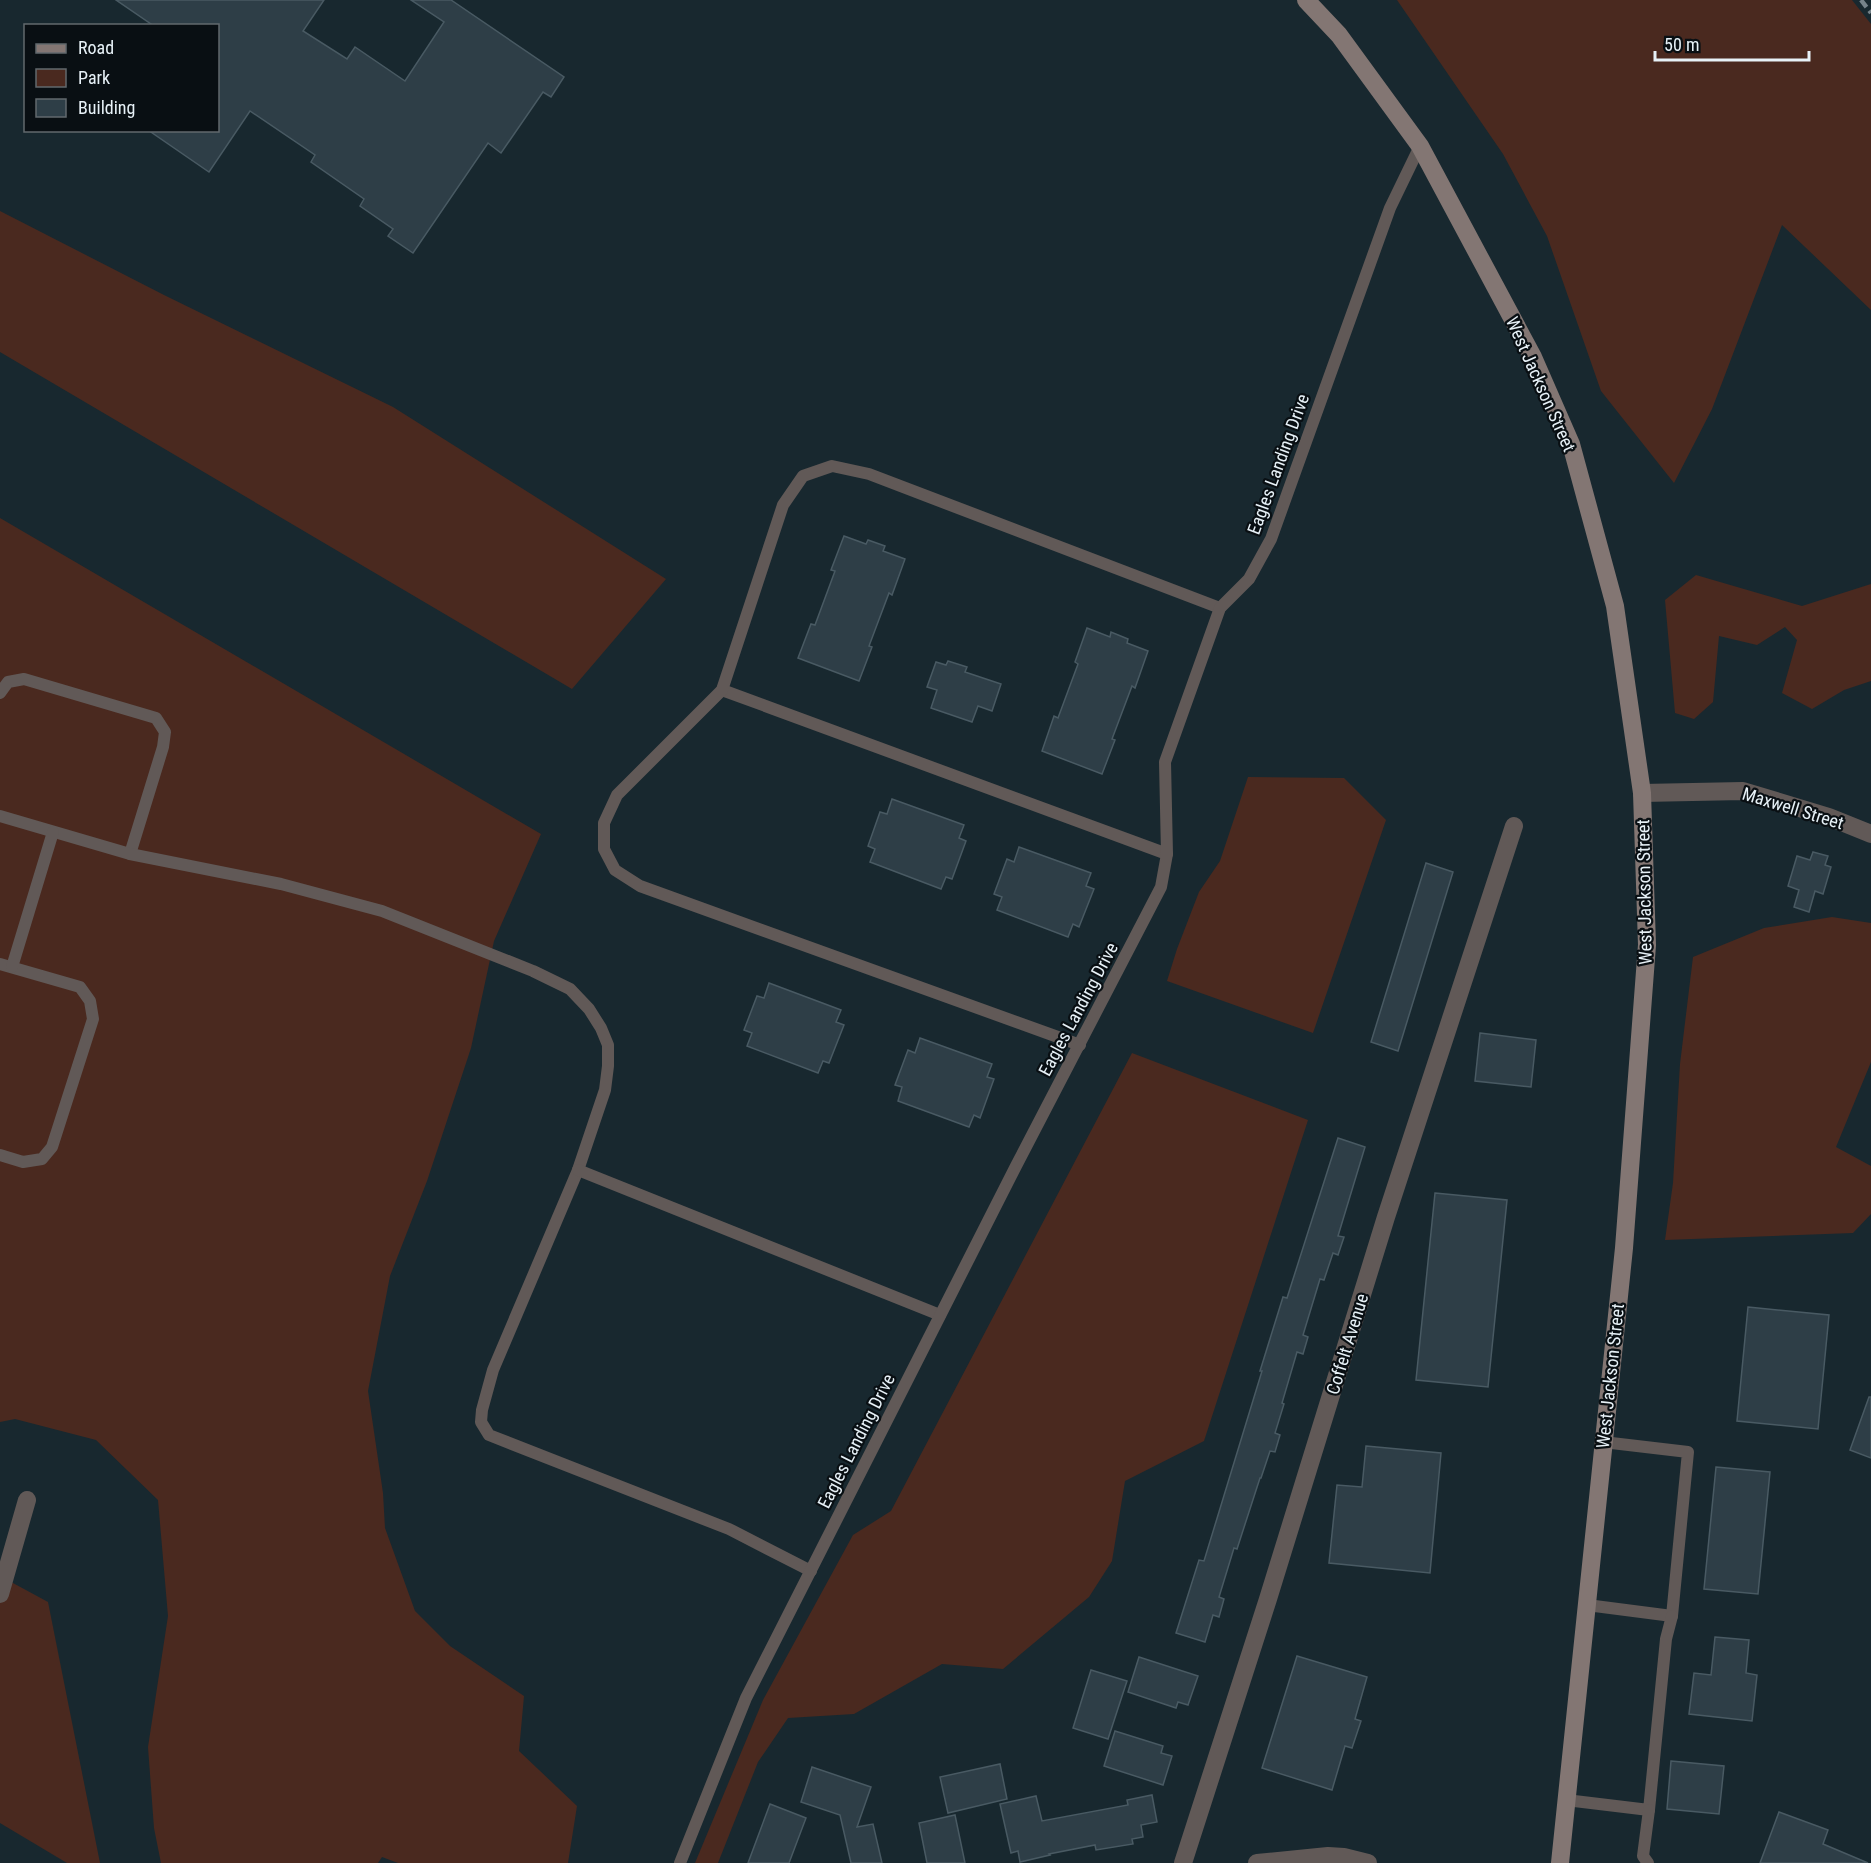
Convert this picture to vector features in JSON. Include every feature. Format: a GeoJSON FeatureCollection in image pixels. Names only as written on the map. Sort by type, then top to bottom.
{"type":"FeatureCollection","features":[{"type":"Feature","properties":{"kind":"street","name":"West Jackson Street"},"geometry":{"type":"LineString","coordinates":[[1305,0],[1339,35],[1420,146],[1533,357],[1571,444],[1615,606],[1642,793],[1647,945],[1624,1248],[1560,1863]]}},
{"type":"Feature","properties":{"kind":"street","name":"Maxwell Street"},"geometry":{"type":"LineString","coordinates":[[1642,793],[1743,790],[1829,817],[1871,834]]}},
{"type":"Feature","properties":{"kind":"street","name":"Coffelt Avenue"},"geometry":{"type":"LineString","coordinates":[[1184,1863],[1386,1217],[1514,826]]}},
{"type":"Feature","properties":{"kind":"street"},"geometry":{"type":"LineString","coordinates":[[0,1594],[27,1500]]}},
{"type":"Feature","properties":{"kind":"street"},"geometry":{"type":"LineString","coordinates":[[1257,1863],[1328,1856],[1368,1863]]}},
{"type":"Feature","properties":{"kind":"lane","name":"Eagles Landing Drive"},"geometry":{"type":"LineString","coordinates":[[680,1863],[746,1698],[1016,1166],[1161,887],[1167,854],[1166,762],[1220,608],[1249,579],[1271,538],[1390,208],[1420,146]]}},
{"type":"Feature","properties":{"kind":"lane"},"geometry":{"type":"LineString","coordinates":[[1080,1045],[640,886],[615,870],[604,849],[604,823],[617,795],[722,690],[783,505],[803,476],[832,466],[869,474],[1220,608]]}},
{"type":"Feature","properties":{"kind":"lane"},"geometry":{"type":"LineString","coordinates":[[0,693],[8,682],[24,679],[156,718],[165,732],[163,747],[130,854]]}},
{"type":"Feature","properties":{"kind":"lane"},"geometry":{"type":"LineString","coordinates":[[722,690],[1167,854]]}},
{"type":"Feature","properties":{"kind":"lane"},"geometry":{"type":"LineString","coordinates":[[0,816],[130,854],[281,884],[382,911],[533,971],[570,989],[590,1009],[608,1045],[605,1090],[578,1170],[493,1371],[481,1422],[489,1435],[729,1529],[811,1572]]}},
{"type":"Feature","properties":{"kind":"lane"},"geometry":{"type":"LineString","coordinates":[[0,1155],[23,1162],[42,1159],[52,1147],[93,1019],[90,1001],[80,987],[6,966],[53,832]]}},
{"type":"Feature","properties":{"kind":"lane"},"geometry":{"type":"LineString","coordinates":[[578,1170],[940,1315]]}},
{"type":"Feature","properties":{"kind":"lane"},"geometry":{"type":"LineString","coordinates":[[1603,1442],[1688,1452],[1672,1616],[1666,1640],[1643,1856],[1648,1863]]}},
{"type":"Feature","properties":{"kind":"lane"},"geometry":{"type":"LineString","coordinates":[[1587,1605],[1672,1616]]}},
{"type":"Feature","properties":{"kind":"lane"},"geometry":{"type":"LineString","coordinates":[[1566,1800],[1649,1810]]}},
{"type":"Feature","properties":{"kind":"green space"},"geometry":{"type":"Polygon","coordinates":[[[1397,0],[1852,0],[1871,24],[1871,310],[1782,225],[1712,409],[1674,483],[1601,391],[1547,236],[1503,154],[1397,0]]]}},
{"type":"Feature","properties":{"kind":"green space"},"geometry":{"type":"Polygon","coordinates":[[[0,211],[164,295],[393,407],[666,579],[572,689],[0,352],[0,211]]]}},
{"type":"Feature","properties":{"kind":"green space"},"geometry":{"type":"Polygon","coordinates":[[[0,518],[541,834],[494,941],[471,1048],[427,1181],[390,1276],[368,1391],[383,1493],[385,1528],[415,1611],[450,1646],[524,1696],[519,1751],[577,1806],[568,1863],[398,1863],[382,1857],[378,1863],[161,1863],[154,1828],[148,1747],[168,1616],[158,1500],[96,1440],[15,1419],[0,1422],[0,518]]]}},
{"type":"Feature","properties":{"kind":"green space"},"geometry":{"type":"Polygon","coordinates":[[[1696,575],[1802,606],[1871,584],[1871,681],[1844,690],[1812,709],[1782,693],[1797,640],[1785,627],[1757,645],[1719,636],[1713,702],[1694,719],[1675,713],[1665,600],[1696,575]]]}},
{"type":"Feature","properties":{"kind":"green space"},"geometry":{"type":"Polygon","coordinates":[[[1248,777],[1344,778],[1386,820],[1313,1033],[1167,981],[1199,892],[1220,861],[1248,777]]]}},
{"type":"Feature","properties":{"kind":"green space"},"geometry":{"type":"Polygon","coordinates":[[[1832,917],[1871,923],[1871,1062],[1836,1147],[1871,1166],[1871,1214],[1853,1233],[1665,1240],[1673,1183],[1680,1064],[1693,957],[1764,928],[1832,917]]]}},
{"type":"Feature","properties":{"kind":"green space"},"geometry":{"type":"Polygon","coordinates":[[[1132,1053],[1308,1120],[1204,1441],[1125,1481],[1112,1561],[1089,1597],[1003,1669],[942,1664],[854,1714],[788,1718],[758,1762],[718,1863],[695,1863],[763,1700],[853,1535],[891,1511],[1132,1053]]]}},
{"type":"Feature","properties":{"kind":"green space"},"geometry":{"type":"Polygon","coordinates":[[[0,1576],[48,1602],[100,1863],[67,1863],[0,1823],[0,1576]]]}},
{"type":"Feature","properties":{"kind":"building"},"geometry":{"type":"Polygon","coordinates":[[[116,0],[324,0],[303,31],[347,59],[355,47],[405,81],[444,22],[411,0],[451,0],[564,77],[551,97],[543,92],[501,153],[488,143],[413,253],[388,236],[393,229],[360,206],[364,199],[311,162],[315,155],[250,111],[209,172],[151,132],[219,132],[219,24],[151,24],[116,0]]]}},
{"type":"Feature","properties":{"kind":"building"},"geometry":{"type":"Polygon","coordinates":[[[844,536],[866,544],[868,540],[885,546],[883,551],[905,559],[869,646],[872,647],[859,681],[798,658],[811,624],[815,625],[835,571],[831,570],[844,536]]]}},
{"type":"Feature","properties":{"kind":"building"},"geometry":{"type":"Polygon","coordinates":[[[1087,628],[1110,637],[1111,632],[1128,639],[1127,643],[1148,651],[1135,688],[1132,686],[1112,739],[1115,740],[1102,774],[1042,751],[1054,716],[1058,718],[1078,664],[1075,662],[1087,628]]]}},
{"type":"Feature","properties":{"kind":"building"},"geometry":{"type":"Polygon","coordinates":[[[948,661],[967,667],[965,672],[1001,684],[992,711],[978,706],[972,722],[931,708],[937,690],[927,687],[936,662],[946,665],[948,661]]]}},
{"type":"Feature","properties":{"kind":"building"},"geometry":{"type":"Polygon","coordinates":[[[892,799],[964,825],[959,838],[966,841],[952,879],[946,877],[941,889],[870,862],[875,849],[868,846],[880,812],[887,814],[892,799]]]}},
{"type":"Feature","properties":{"kind":"building"},"geometry":{"type":"Polygon","coordinates":[[[1019,847],[1091,873],[1086,886],[1094,889],[1079,927],[1073,924],[1068,937],[997,910],[1002,897],[994,894],[1007,859],[1014,862],[1019,847]]]}},
{"type":"Feature","properties":{"kind":"building"},"geometry":{"type":"Polygon","coordinates":[[[1813,852],[1828,856],[1825,865],[1831,867],[1823,894],[1815,891],[1809,912],[1794,907],[1799,890],[1788,886],[1797,856],[1810,860],[1813,852]]]}},
{"type":"Feature","properties":{"kind":"building"},"geometry":{"type":"Polygon","coordinates":[[[1426,863],[1453,872],[1398,1051],[1371,1042],[1426,863]]]}},
{"type":"Feature","properties":{"kind":"building"},"geometry":{"type":"Polygon","coordinates":[[[769,983],[841,1010],[836,1022],[844,1025],[829,1063],[823,1061],[818,1073],[747,1046],[752,1033],[744,1030],[757,996],[764,998],[769,983]]]}},
{"type":"Feature","properties":{"kind":"building"},"geometry":{"type":"Polygon","coordinates":[[[1480,1033],[1536,1040],[1531,1087],[1475,1081],[1480,1033]]]}},
{"type":"Feature","properties":{"kind":"building"},"geometry":{"type":"Polygon","coordinates":[[[920,1038],[992,1064],[987,1077],[994,1079],[980,1118],[974,1115],[969,1127],[898,1101],[902,1087],[895,1085],[908,1050],[915,1053],[920,1038]]]}},
{"type":"Feature","properties":{"kind":"building"},"geometry":{"type":"Polygon","coordinates":[[[1338,1138],[1365,1147],[1338,1236],[1344,1237],[1338,1255],[1333,1253],[1324,1280],[1320,1279],[1303,1335],[1308,1337],[1303,1354],[1297,1352],[1282,1403],[1284,1404],[1275,1433],[1280,1435],[1275,1452],[1270,1451],[1237,1549],[1234,1548],[1219,1597],[1224,1599],[1219,1617],[1213,1615],[1205,1642],[1176,1633],[1199,1560],[1204,1561],[1283,1297],[1287,1298],[1338,1138]]]}},
{"type":"Feature","properties":{"kind":"building"},"geometry":{"type":"Polygon","coordinates":[[[1435,1193],[1507,1200],[1488,1387],[1416,1380],[1435,1193]]]}},
{"type":"Feature","properties":{"kind":"building"},"geometry":{"type":"Polygon","coordinates":[[[1748,1307],[1829,1315],[1818,1429],[1737,1421],[1748,1307]]]}},
{"type":"Feature","properties":{"kind":"building"},"geometry":{"type":"Polygon","coordinates":[[[1869,1397],[1871,1397],[1871,1458],[1850,1450],[1869,1397]]]}},
{"type":"Feature","properties":{"kind":"building"},"geometry":{"type":"Polygon","coordinates":[[[1366,1446],[1441,1453],[1430,1573],[1329,1563],[1337,1485],[1362,1487],[1366,1446]]]}},
{"type":"Feature","properties":{"kind":"building"},"geometry":{"type":"Polygon","coordinates":[[[1716,1467],[1770,1472],[1758,1594],[1704,1589],[1716,1467]]]}},
{"type":"Feature","properties":{"kind":"building"},"geometry":{"type":"Polygon","coordinates":[[[1715,1637],[1749,1640],[1746,1673],[1757,1675],[1752,1721],[1689,1714],[1694,1673],[1711,1675],[1715,1637]]]}},
{"type":"Feature","properties":{"kind":"building"},"geometry":{"type":"Polygon","coordinates":[[[1297,1656],[1367,1677],[1355,1719],[1361,1721],[1352,1748],[1345,1746],[1332,1790],[1262,1768],[1297,1656]]]}},
{"type":"Feature","properties":{"kind":"building"},"geometry":{"type":"Polygon","coordinates":[[[1139,1657],[1198,1676],[1188,1705],[1178,1702],[1176,1708],[1128,1692],[1139,1657]]]}},
{"type":"Feature","properties":{"kind":"building"},"geometry":{"type":"Polygon","coordinates":[[[1091,1670],[1127,1681],[1108,1739],[1073,1728],[1091,1670]]]}},
{"type":"Feature","properties":{"kind":"building"},"geometry":{"type":"Polygon","coordinates":[[[1115,1731],[1163,1746],[1161,1753],[1172,1756],[1163,1785],[1104,1766],[1115,1731]]]}},
{"type":"Feature","properties":{"kind":"building"},"geometry":{"type":"Polygon","coordinates":[[[1671,1761],[1724,1766],[1719,1814],[1667,1809],[1671,1761]]]}},
{"type":"Feature","properties":{"kind":"building"},"geometry":{"type":"Polygon","coordinates":[[[1000,1764],[1007,1799],[948,1813],[940,1777],[1000,1764]]]}},
{"type":"Feature","properties":{"kind":"building"},"geometry":{"type":"Polygon","coordinates":[[[812,1767],[871,1787],[857,1827],[873,1824],[882,1863],[851,1863],[840,1815],[801,1802],[812,1767]]]}},
{"type":"Feature","properties":{"kind":"building"},"geometry":{"type":"Polygon","coordinates":[[[1152,1795],[1157,1822],[1141,1825],[1143,1837],[1132,1839],[1133,1844],[1096,1850],[1095,1845],[1020,1862],[1018,1851],[1011,1853],[1000,1804],[1036,1796],[1042,1821],[1128,1805],[1127,1800],[1152,1795]]]}},
{"type":"Feature","properties":{"kind":"building"},"geometry":{"type":"Polygon","coordinates":[[[770,1804],[806,1818],[789,1863],[748,1863],[770,1804]]]}},
{"type":"Feature","properties":{"kind":"building"},"geometry":{"type":"Polygon","coordinates":[[[1779,1812],[1828,1830],[1823,1844],[1868,1863],[1760,1863],[1779,1812]]]}},
{"type":"Feature","properties":{"kind":"building"},"geometry":{"type":"Polygon","coordinates":[[[955,1815],[965,1863],[927,1863],[919,1823],[955,1815]]]}},
{"type":"Feature","properties":{"kind":"railway"},"geometry":{"type":"LineString","coordinates":[[1861,0],[1871,13]]}}]}
